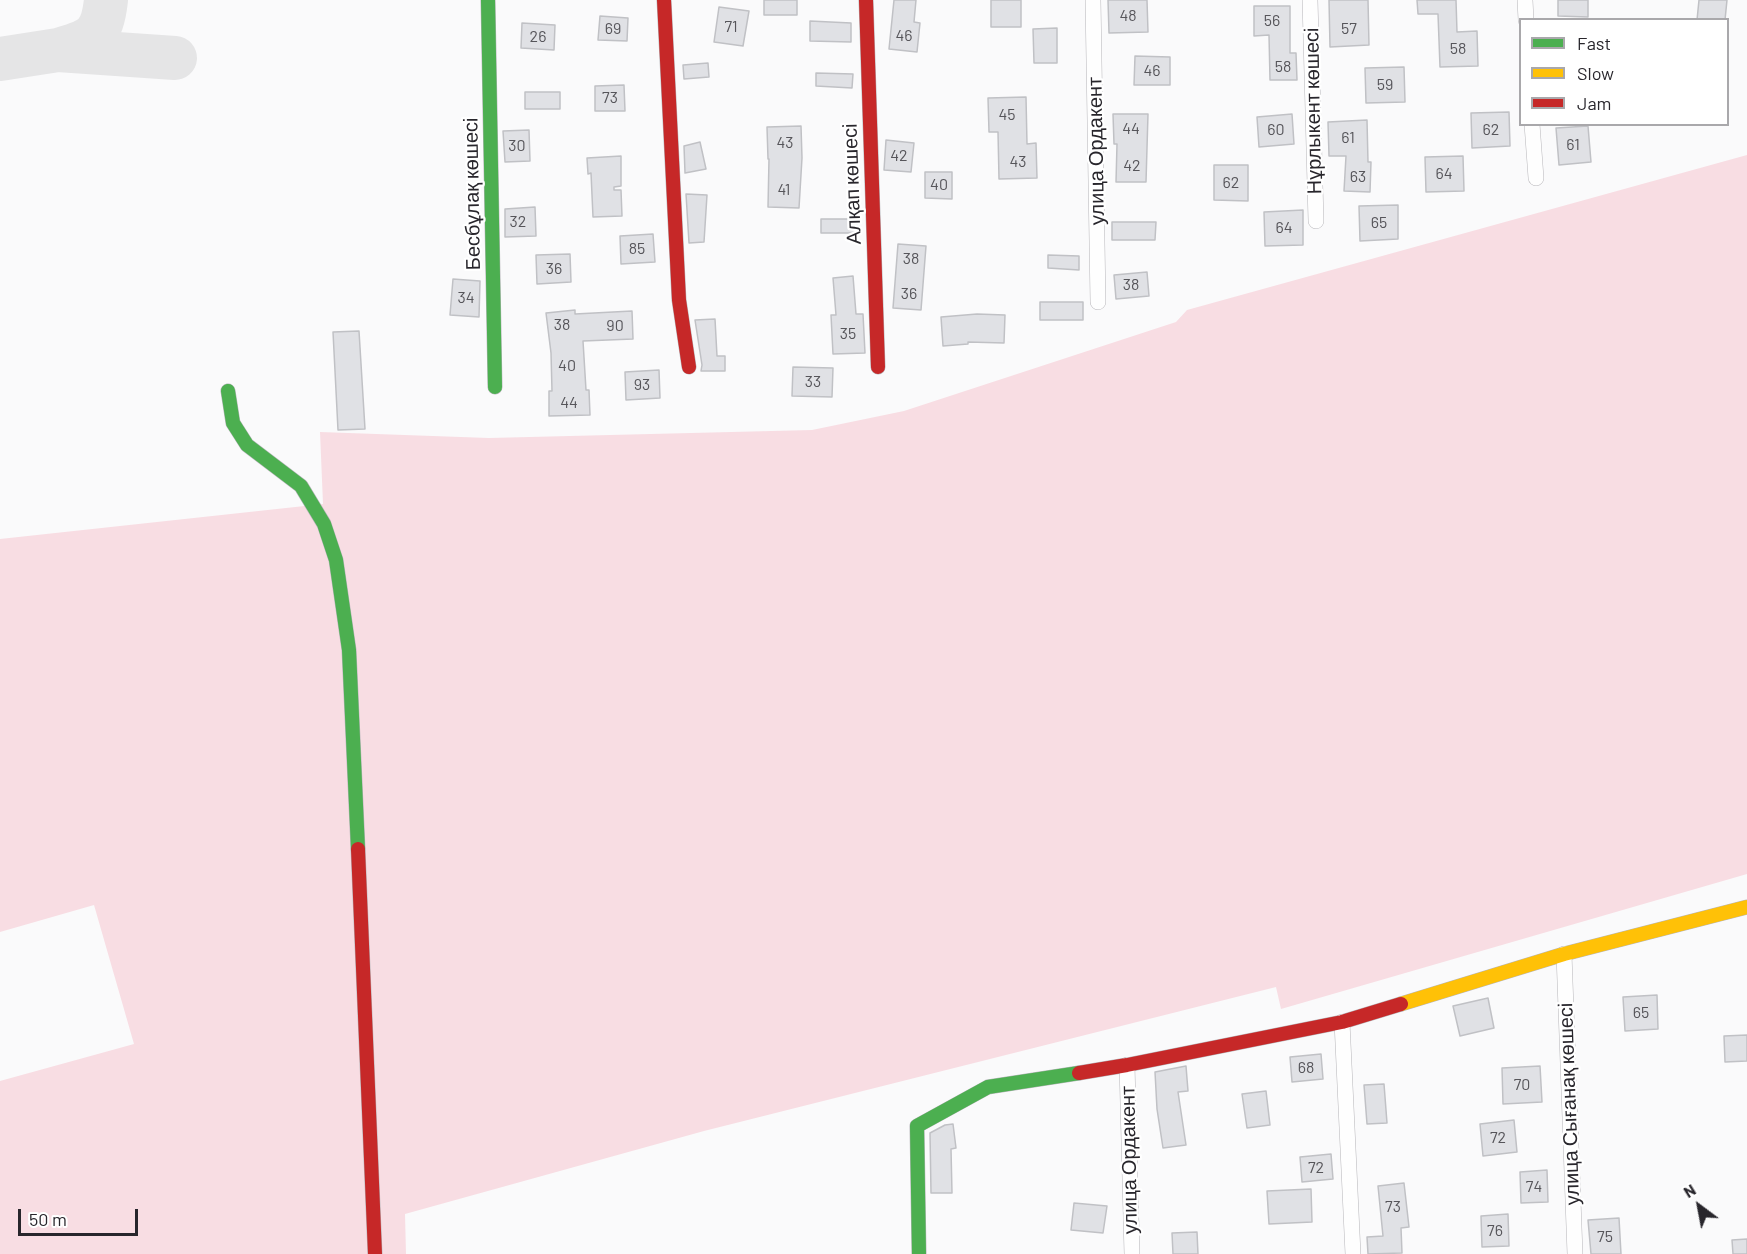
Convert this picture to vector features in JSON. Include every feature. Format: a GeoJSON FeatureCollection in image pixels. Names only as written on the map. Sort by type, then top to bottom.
{"type":"FeatureCollection","features":[{"type":"Feature","properties":{"kind":"street","name":"Бесбұлақ көшесі"},"geometry":{"type":"LineString","coordinates":[[488,0],[495,387]]}},
{"type":"Feature","properties":{"kind":"street"},"geometry":{"type":"LineString","coordinates":[[664,0],[679,300],[689,367]]}},
{"type":"Feature","properties":{"kind":"street","name":"Алқап көшесі"},"geometry":{"type":"LineString","coordinates":[[866,0],[878,367]]}},
{"type":"Feature","properties":{"kind":"street","name":"улица Ордакент"},"geometry":{"type":"LineString","coordinates":[[1093,0],[1098,302]]}},
{"type":"Feature","properties":{"kind":"street","name":"Нұрлыкент көшесі"},"geometry":{"type":"LineString","coordinates":[[1310,0],[1316,221]]}},
{"type":"Feature","properties":{"kind":"street"},"geometry":{"type":"LineString","coordinates":[[1525,0],[1526,18]]}},
{"type":"Feature","properties":{"kind":"street"},"geometry":{"type":"LineString","coordinates":[[1532,126],[1536,178]]}},
{"type":"Feature","properties":{"kind":"street"},"geometry":{"type":"LineString","coordinates":[[228,391],[233,423],[247,444],[301,486],[324,524],[336,560],[349,651],[375,1254]]}},
{"type":"Feature","properties":{"kind":"street"},"geometry":{"type":"LineString","coordinates":[[919,1254],[917,1126],[988,1087],[1127,1065],[1342,1022],[1564,954],[1747,907]]}},
{"type":"Feature","properties":{"kind":"street","name":"улица Сығанақ көшесі"},"geometry":{"type":"LineString","coordinates":[[1564,954],[1575,1254]]}},
{"type":"Feature","properties":{"kind":"street"},"geometry":{"type":"LineString","coordinates":[[1342,1022],[1353,1254]]}},
{"type":"Feature","properties":{"kind":"street","name":"улица Ордакент"},"geometry":{"type":"LineString","coordinates":[[1127,1065],[1132,1254]]}},
{"type":"Feature","properties":{"kind":"shaded area"},"geometry":{"type":"Polygon","coordinates":[[[1747,155],[1747,874],[1281,1009],[1276,987],[704,1131],[405,1214],[406,1254],[0,1254],[0,1081],[134,1044],[94,905],[0,932],[0,539],[323,504],[320,432],[489,438],[812,430],[904,411],[1176,322],[1187,310],[1747,155]]]}},
{"type":"Feature","properties":{"kind":"building"},"geometry":{"type":"Polygon","coordinates":[[[764,0],[797,0],[797,15],[764,15],[764,0]]]}},
{"type":"Feature","properties":{"kind":"building"},"geometry":{"type":"Polygon","coordinates":[[[894,0],[916,0],[914,22],[920,23],[917,52],[889,49],[894,0]]]}},
{"type":"Feature","properties":{"kind":"building"},"geometry":{"type":"Polygon","coordinates":[[[991,0],[1021,0],[1021,27],[991,27],[991,0]]]}},
{"type":"Feature","properties":{"kind":"building"},"geometry":{"type":"Polygon","coordinates":[[[1108,0],[1147,0],[1148,32],[1109,33],[1108,0]]]}},
{"type":"Feature","properties":{"kind":"building"},"geometry":{"type":"Polygon","coordinates":[[[1329,0],[1368,0],[1369,45],[1330,47],[1329,0]]]}},
{"type":"Feature","properties":{"kind":"building"},"geometry":{"type":"Polygon","coordinates":[[[1417,0],[1456,0],[1457,32],[1477,31],[1478,66],[1440,67],[1438,14],[1418,14],[1417,0]]]}},
{"type":"Feature","properties":{"kind":"building"},"geometry":{"type":"Polygon","coordinates":[[[1558,0],[1588,0],[1588,17],[1558,16],[1558,0]]]}},
{"type":"Feature","properties":{"kind":"building"},"geometry":{"type":"Polygon","coordinates":[[[1699,0],[1727,0],[1725,18],[1697,18],[1699,0]]]}},
{"type":"Feature","properties":{"kind":"building"},"geometry":{"type":"Polygon","coordinates":[[[1254,6],[1290,6],[1290,53],[1296,53],[1297,80],[1270,80],[1269,35],[1254,36],[1254,6]]]}},
{"type":"Feature","properties":{"kind":"building"},"geometry":{"type":"Polygon","coordinates":[[[719,7],[749,11],[743,46],[714,42],[719,7]]]}},
{"type":"Feature","properties":{"kind":"building"},"geometry":{"type":"Polygon","coordinates":[[[600,16],[628,18],[627,41],[598,40],[600,16]]]}},
{"type":"Feature","properties":{"kind":"building"},"geometry":{"type":"Polygon","coordinates":[[[810,21],[851,23],[851,42],[810,41],[810,21]]]}},
{"type":"Feature","properties":{"kind":"building"},"geometry":{"type":"Polygon","coordinates":[[[522,23],[555,25],[554,50],[521,48],[522,23]]]}},
{"type":"Feature","properties":{"kind":"building"},"geometry":{"type":"Polygon","coordinates":[[[1057,28],[1057,63],[1034,63],[1033,29],[1057,28]]]}},
{"type":"Feature","properties":{"kind":"building"},"geometry":{"type":"Polygon","coordinates":[[[1135,56],[1170,57],[1170,85],[1134,85],[1135,56]]]}},
{"type":"Feature","properties":{"kind":"building"},"geometry":{"type":"Polygon","coordinates":[[[708,63],[709,77],[684,79],[683,65],[708,63]]]}},
{"type":"Feature","properties":{"kind":"building"},"geometry":{"type":"Polygon","coordinates":[[[1404,67],[1405,102],[1366,103],[1365,68],[1404,67]]]}},
{"type":"Feature","properties":{"kind":"building"},"geometry":{"type":"Polygon","coordinates":[[[816,73],[853,74],[852,88],[816,86],[816,73]]]}},
{"type":"Feature","properties":{"kind":"building"},"geometry":{"type":"Polygon","coordinates":[[[624,85],[625,111],[595,111],[595,86],[624,85]]]}},
{"type":"Feature","properties":{"kind":"building"},"geometry":{"type":"Polygon","coordinates":[[[525,92],[560,92],[560,109],[525,109],[525,92]]]}},
{"type":"Feature","properties":{"kind":"building"},"geometry":{"type":"Polygon","coordinates":[[[1026,97],[1027,144],[1036,143],[1037,178],[999,179],[998,132],[989,132],[988,98],[1026,97]]]}},
{"type":"Feature","properties":{"kind":"building"},"geometry":{"type":"Polygon","coordinates":[[[1509,112],[1510,146],[1472,148],[1471,113],[1509,112]]]}},
{"type":"Feature","properties":{"kind":"building"},"geometry":{"type":"Polygon","coordinates":[[[1113,114],[1148,114],[1146,182],[1116,182],[1117,144],[1114,144],[1113,114]]]}},
{"type":"Feature","properties":{"kind":"building"},"geometry":{"type":"Polygon","coordinates":[[[1292,114],[1294,144],[1259,147],[1257,117],[1292,114]]]}},
{"type":"Feature","properties":{"kind":"building"},"geometry":{"type":"Polygon","coordinates":[[[1367,120],[1368,162],[1371,162],[1370,192],[1344,191],[1346,156],[1329,156],[1328,122],[1367,120]]]}},
{"type":"Feature","properties":{"kind":"building"},"geometry":{"type":"Polygon","coordinates":[[[801,126],[799,208],[768,207],[767,127],[801,126]]]}},
{"type":"Feature","properties":{"kind":"building"},"geometry":{"type":"Polygon","coordinates":[[[1588,126],[1591,162],[1559,165],[1556,128],[1588,126]]]}},
{"type":"Feature","properties":{"kind":"building"},"geometry":{"type":"Polygon","coordinates":[[[529,130],[530,161],[505,162],[503,131],[529,130]]]}},
{"type":"Feature","properties":{"kind":"building"},"geometry":{"type":"Polygon","coordinates":[[[886,140],[914,143],[911,172],[884,170],[886,140]]]}},
{"type":"Feature","properties":{"kind":"building"},"geometry":{"type":"Polygon","coordinates":[[[700,142],[706,169],[685,173],[684,146],[700,142]]]}},
{"type":"Feature","properties":{"kind":"building"},"geometry":{"type":"Polygon","coordinates":[[[621,156],[621,186],[614,187],[614,190],[621,190],[622,216],[593,217],[591,173],[588,174],[587,158],[621,156]]]}},
{"type":"Feature","properties":{"kind":"building"},"geometry":{"type":"Polygon","coordinates":[[[1463,156],[1464,191],[1426,192],[1425,157],[1463,156]]]}},
{"type":"Feature","properties":{"kind":"building"},"geometry":{"type":"Polygon","coordinates":[[[1214,165],[1248,165],[1248,201],[1214,200],[1214,165]]]}},
{"type":"Feature","properties":{"kind":"building"},"geometry":{"type":"Polygon","coordinates":[[[925,172],[952,172],[952,199],[925,198],[925,172]]]}},
{"type":"Feature","properties":{"kind":"building"},"geometry":{"type":"Polygon","coordinates":[[[686,194],[707,195],[704,242],[689,243],[686,194]]]}},
{"type":"Feature","properties":{"kind":"building"},"geometry":{"type":"Polygon","coordinates":[[[1398,205],[1398,239],[1360,241],[1359,206],[1398,205]]]}},
{"type":"Feature","properties":{"kind":"building"},"geometry":{"type":"Polygon","coordinates":[[[535,207],[536,236],[505,237],[505,209],[535,207]]]}},
{"type":"Feature","properties":{"kind":"building"},"geometry":{"type":"Polygon","coordinates":[[[1303,210],[1303,245],[1265,246],[1264,212],[1303,210]]]}},
{"type":"Feature","properties":{"kind":"building"},"geometry":{"type":"Polygon","coordinates":[[[821,219],[857,219],[857,233],[821,233],[821,219]]]}},
{"type":"Feature","properties":{"kind":"building"},"geometry":{"type":"Polygon","coordinates":[[[1112,222],[1156,222],[1155,240],[1112,240],[1112,222]]]}},
{"type":"Feature","properties":{"kind":"building"},"geometry":{"type":"Polygon","coordinates":[[[653,234],[655,262],[621,264],[620,236],[653,234]]]}},
{"type":"Feature","properties":{"kind":"building"},"geometry":{"type":"Polygon","coordinates":[[[898,244],[926,246],[921,310],[893,308],[898,244]]]}},
{"type":"Feature","properties":{"kind":"building"},"geometry":{"type":"Polygon","coordinates":[[[570,254],[571,282],[537,284],[536,255],[570,254]]]}},
{"type":"Feature","properties":{"kind":"building"},"geometry":{"type":"Polygon","coordinates":[[[1048,255],[1079,256],[1079,270],[1048,268],[1048,255]]]}},
{"type":"Feature","properties":{"kind":"building"},"geometry":{"type":"Polygon","coordinates":[[[1147,272],[1149,296],[1116,299],[1114,275],[1147,272]]]}},
{"type":"Feature","properties":{"kind":"building"},"geometry":{"type":"Polygon","coordinates":[[[853,276],[856,314],[863,314],[865,353],[833,354],[831,315],[836,315],[833,278],[853,276]]]}},
{"type":"Feature","properties":{"kind":"building"},"geometry":{"type":"Polygon","coordinates":[[[453,279],[480,281],[479,317],[450,315],[453,279]]]}},
{"type":"Feature","properties":{"kind":"building"},"geometry":{"type":"Polygon","coordinates":[[[1040,302],[1083,302],[1083,320],[1040,320],[1040,302]]]}},
{"type":"Feature","properties":{"kind":"building"},"geometry":{"type":"Polygon","coordinates":[[[575,310],[575,314],[632,311],[633,339],[583,341],[590,415],[549,416],[549,391],[552,391],[551,353],[546,313],[575,310]]]}},
{"type":"Feature","properties":{"kind":"building"},"geometry":{"type":"Polygon","coordinates":[[[977,314],[1005,315],[1004,343],[968,342],[968,344],[943,346],[941,317],[977,314]]]}},
{"type":"Feature","properties":{"kind":"building"},"geometry":{"type":"Polygon","coordinates":[[[715,319],[717,356],[725,356],[725,371],[701,371],[695,320],[715,319]]]}},
{"type":"Feature","properties":{"kind":"building"},"geometry":{"type":"Polygon","coordinates":[[[359,331],[365,429],[338,430],[333,332],[359,331]]]}},
{"type":"Feature","properties":{"kind":"building"},"geometry":{"type":"Polygon","coordinates":[[[793,367],[833,368],[832,397],[792,396],[793,367]]]}},
{"type":"Feature","properties":{"kind":"building"},"geometry":{"type":"Polygon","coordinates":[[[659,370],[660,398],[626,400],[625,372],[659,370]]]}},
{"type":"Feature","properties":{"kind":"building"},"geometry":{"type":"Polygon","coordinates":[[[1657,995],[1658,1029],[1625,1031],[1623,997],[1657,995]]]}},
{"type":"Feature","properties":{"kind":"building"},"geometry":{"type":"Polygon","coordinates":[[[1488,998],[1494,1028],[1460,1036],[1453,1006],[1488,998]]]}},
{"type":"Feature","properties":{"kind":"building"},"geometry":{"type":"Polygon","coordinates":[[[1747,1035],[1747,1061],[1725,1062],[1724,1036],[1747,1035]]]}},
{"type":"Feature","properties":{"kind":"building"},"geometry":{"type":"Polygon","coordinates":[[[1321,1054],[1323,1079],[1292,1082],[1290,1057],[1321,1054]]]}},
{"type":"Feature","properties":{"kind":"building"},"geometry":{"type":"Polygon","coordinates":[[[1186,1066],[1188,1091],[1178,1092],[1186,1145],[1163,1148],[1157,1109],[1155,1072],[1186,1066]]]}},
{"type":"Feature","properties":{"kind":"building"},"geometry":{"type":"Polygon","coordinates":[[[1540,1066],[1542,1102],[1503,1104],[1502,1068],[1540,1066]]]}},
{"type":"Feature","properties":{"kind":"building"},"geometry":{"type":"Polygon","coordinates":[[[1384,1084],[1387,1123],[1367,1124],[1364,1085],[1384,1084]]]}},
{"type":"Feature","properties":{"kind":"building"},"geometry":{"type":"Polygon","coordinates":[[[1266,1091],[1270,1125],[1247,1128],[1242,1094],[1266,1091]]]}},
{"type":"Feature","properties":{"kind":"building"},"geometry":{"type":"Polygon","coordinates":[[[1514,1120],[1517,1152],[1483,1156],[1480,1124],[1514,1120]]]}},
{"type":"Feature","properties":{"kind":"building"},"geometry":{"type":"Polygon","coordinates":[[[953,1124],[956,1148],[951,1149],[952,1193],[931,1193],[930,1133],[945,1125],[953,1124]]]}},
{"type":"Feature","properties":{"kind":"building"},"geometry":{"type":"Polygon","coordinates":[[[1331,1154],[1333,1179],[1302,1182],[1300,1157],[1331,1154]]]}},
{"type":"Feature","properties":{"kind":"building"},"geometry":{"type":"Polygon","coordinates":[[[1547,1170],[1548,1202],[1521,1203],[1520,1172],[1547,1170]]]}},
{"type":"Feature","properties":{"kind":"building"},"geometry":{"type":"Polygon","coordinates":[[[1404,1183],[1409,1227],[1401,1228],[1402,1253],[1368,1254],[1367,1237],[1383,1236],[1378,1186],[1404,1183]]]}},
{"type":"Feature","properties":{"kind":"building"},"geometry":{"type":"Polygon","coordinates":[[[1311,1189],[1312,1222],[1269,1224],[1267,1191],[1311,1189]]]}},
{"type":"Feature","properties":{"kind":"building"},"geometry":{"type":"Polygon","coordinates":[[[1074,1203],[1107,1206],[1103,1233],[1071,1230],[1074,1203]]]}},
{"type":"Feature","properties":{"kind":"building"},"geometry":{"type":"Polygon","coordinates":[[[1508,1214],[1509,1246],[1482,1247],[1481,1216],[1508,1214]]]}},
{"type":"Feature","properties":{"kind":"building"},"geometry":{"type":"Polygon","coordinates":[[[1619,1218],[1621,1254],[1591,1254],[1588,1220],[1619,1218]]]}},
{"type":"Feature","properties":{"kind":"building"},"geometry":{"type":"Polygon","coordinates":[[[1197,1232],[1198,1254],[1173,1254],[1172,1233],[1197,1232]]]}},
{"type":"Feature","properties":{"kind":"building"},"geometry":{"type":"Polygon","coordinates":[[[1747,1239],[1747,1254],[1733,1254],[1732,1240],[1747,1239]]]}},
{"type":"Feature","properties":{"kind":"taxiway"},"geometry":{"type":"LineString","coordinates":[[58,50],[87,40],[93,35],[102,22],[106,0]]}},
{"type":"Feature","properties":{"kind":"taxiway"},"geometry":{"type":"LineString","coordinates":[[0,59],[58,50],[175,58]]}},
{"type":"Feature","properties":{"kind":"traffic: fast"},"geometry":{"type":"LineString","coordinates":[[488,0],[495,387]]}},
{"type":"Feature","properties":{"kind":"traffic: fast"},"geometry":{"type":"LineString","coordinates":[[228,391],[233,423],[247,445],[301,486],[324,524],[336,560],[349,650],[358,849]]}},
{"type":"Feature","properties":{"kind":"traffic: fast"},"geometry":{"type":"LineString","coordinates":[[919,1254],[917,1126],[988,1087],[1079,1073]]}},
{"type":"Feature","properties":{"kind":"traffic: slow"},"geometry":{"type":"LineString","coordinates":[[1401,1004],[1564,954],[1747,907]]}},
{"type":"Feature","properties":{"kind":"traffic: jam"},"geometry":{"type":"LineString","coordinates":[[664,0],[679,300],[689,367]]}},
{"type":"Feature","properties":{"kind":"traffic: jam"},"geometry":{"type":"LineString","coordinates":[[866,0],[878,367]]}},
{"type":"Feature","properties":{"kind":"traffic: jam"},"geometry":{"type":"LineString","coordinates":[[358,849],[375,1254]]}},
{"type":"Feature","properties":{"kind":"traffic: jam"},"geometry":{"type":"LineString","coordinates":[[1079,1073],[1342,1022],[1401,1004]]}}]}
